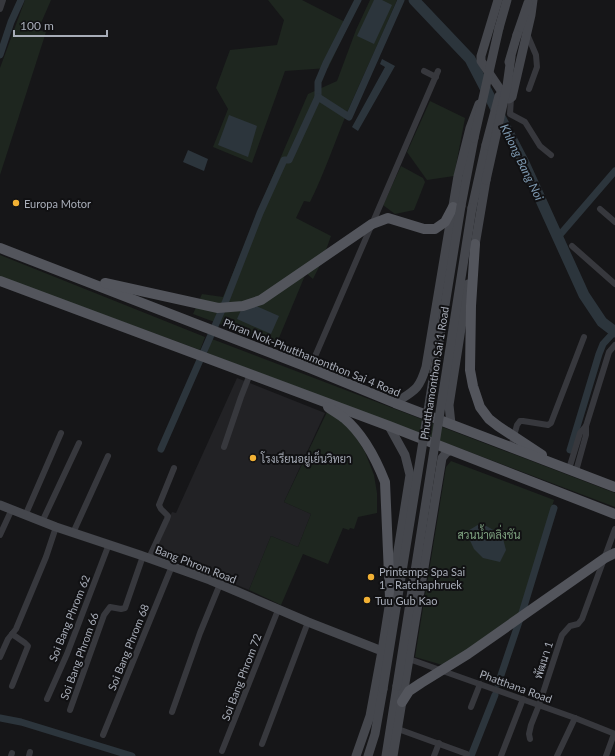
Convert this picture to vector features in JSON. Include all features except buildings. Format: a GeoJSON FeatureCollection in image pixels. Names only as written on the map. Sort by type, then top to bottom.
{"type":"FeatureCollection","features":[{"type":"Feature","properties":{"kind":"main road"},"geometry":{"type":"LineString","coordinates":[[498,0],[481,56],[481,61],[506,98],[511,98],[527,34],[533,0]]}},
{"type":"Feature","properties":{"kind":"main road","name":"Phutthamonthon Sai 1 Road"},"geometry":{"type":"LineString","coordinates":[[367,756],[375,734],[383,688],[457,206],[507,0]]}},
{"type":"Feature","properties":{"kind":"main road","name":"Phutthamonthon Sai 1 Road"},"geometry":{"type":"LineString","coordinates":[[386,756],[472,208],[486,145],[510,57],[530,0]]}},
{"type":"Feature","properties":{"kind":"main road"},"geometry":{"type":"LineString","coordinates":[[451,424],[449,405],[458,349],[486,180],[507,86],[510,57]]}},
{"type":"Feature","properties":{"kind":"main road"},"geometry":{"type":"LineString","coordinates":[[396,403],[415,391],[422,380],[426,367],[457,206],[458,176],[470,128],[483,95]]}},
{"type":"Feature","properties":{"kind":"main road"},"geometry":{"type":"LineString","coordinates":[[71,275],[222,309],[243,306],[261,300],[372,224],[388,218],[424,229],[435,229],[445,222],[457,206]]}},
{"type":"Feature","properties":{"kind":"main road"},"geometry":{"type":"LineString","coordinates":[[475,244],[471,306],[470,370],[473,386],[480,407],[489,419],[498,426],[558,465]]}},
{"type":"Feature","properties":{"kind":"main road","name":"Phran Nok-Phutthamonthon Sai 4 Road"},"geometry":{"type":"LineString","coordinates":[[0,248],[615,487]]}},
{"type":"Feature","properties":{"kind":"main road"},"geometry":{"type":"LineString","coordinates":[[0,281],[389,426],[615,514]]}},
{"type":"Feature","properties":{"kind":"main road"},"geometry":{"type":"LineString","coordinates":[[431,339],[433,347],[438,352],[448,354],[453,353],[458,349]]}},
{"type":"Feature","properties":{"kind":"main road"},"geometry":{"type":"LineString","coordinates":[[315,398],[344,418],[356,431],[379,466],[385,482],[390,598]]}},
{"type":"Feature","properties":{"kind":"main road"},"geometry":{"type":"LineString","coordinates":[[367,756],[370,716],[382,651],[410,474],[405,455],[389,426]]}},
{"type":"Feature","properties":{"kind":"main road"},"geometry":{"type":"LineString","coordinates":[[393,756],[430,523],[442,458],[451,450]]}},
{"type":"Feature","properties":{"kind":"main road","name":"Bang Phrom Road"},"geometry":{"type":"LineString","coordinates":[[0,505],[25,516],[144,556],[220,584],[278,610],[382,651]]}},
{"type":"Feature","properties":{"kind":"main road"},"geometry":{"type":"LineString","coordinates":[[403,514],[407,509],[416,506],[424,509],[428,514],[430,523]]}},
{"type":"Feature","properties":{"kind":"main road"},"geometry":{"type":"LineString","coordinates":[[402,702],[409,692],[605,558],[615,553]]}},
{"type":"Feature","properties":{"kind":"main road"},"geometry":{"type":"LineString","coordinates":[[356,756],[370,716]]}},
{"type":"Feature","properties":{"kind":"main road"},"geometry":{"type":"LineString","coordinates":[[388,744],[399,718]]}},
{"type":"Feature","properties":{"kind":"street"},"geometry":{"type":"LineString","coordinates":[[0,9],[3,0]]}},
{"type":"Feature","properties":{"kind":"street"},"geometry":{"type":"LineString","coordinates":[[527,34],[536,55],[537,67],[529,89]]}},
{"type":"Feature","properties":{"kind":"street"},"geometry":{"type":"LineString","coordinates":[[310,368],[437,74],[424,71]]}},
{"type":"Feature","properties":{"kind":"street"},"geometry":{"type":"LineString","coordinates":[[511,98],[510,114],[525,122],[540,146],[551,155]]}},
{"type":"Feature","properties":{"kind":"street"},"geometry":{"type":"LineString","coordinates":[[600,209],[615,222]]}},
{"type":"Feature","properties":{"kind":"street"},"geometry":{"type":"LineString","coordinates":[[572,246],[615,284]]}},
{"type":"Feature","properties":{"kind":"street"},"geometry":{"type":"LineString","coordinates":[[511,447],[520,421],[550,425],[584,337]]}},
{"type":"Feature","properties":{"kind":"street"},"geometry":{"type":"LineString","coordinates":[[572,470],[580,433],[586,426],[609,352],[615,345]]}},
{"type":"Feature","properties":{"kind":"street"},"geometry":{"type":"LineString","coordinates":[[224,447],[250,374]]}},
{"type":"Feature","properties":{"kind":"street"},"geometry":{"type":"LineString","coordinates":[[25,516],[61,433]]}},
{"type":"Feature","properties":{"kind":"street"},"geometry":{"type":"LineString","coordinates":[[42,522],[79,443]]}},
{"type":"Feature","properties":{"kind":"street"},"geometry":{"type":"LineString","coordinates":[[73,533],[108,456]]}},
{"type":"Feature","properties":{"kind":"street"},"geometry":{"type":"LineString","coordinates":[[123,602],[144,556],[168,519],[168,516],[159,505],[174,468]]}},
{"type":"Feature","properties":{"kind":"street"},"geometry":{"type":"LineString","coordinates":[[0,535],[12,511]]}},
{"type":"Feature","properties":{"kind":"street"},"geometry":{"type":"LineString","coordinates":[[0,657],[8,639],[16,630],[46,557],[56,527]]}},
{"type":"Feature","properties":{"kind":"street","name":"พัฒนา 1"},"geometry":{"type":"LineString","coordinates":[[530,739],[529,734],[531,725],[562,634],[570,626],[578,624],[582,619],[615,529]]}},
{"type":"Feature","properties":{"kind":"street","name":"Soi Bang Phrom 62"},"geometry":{"type":"LineString","coordinates":[[47,699],[67,654],[109,544]]}},
{"type":"Feature","properties":{"kind":"street","name":"Soi Bang Phrom 66"},"geometry":{"type":"LineString","coordinates":[[70,710],[104,615],[110,607],[121,610],[125,608],[144,556]]}},
{"type":"Feature","properties":{"kind":"street","name":"Soi Bang Phrom 68"},"geometry":{"type":"LineString","coordinates":[[103,735],[172,566]]}},
{"type":"Feature","properties":{"kind":"street"},"geometry":{"type":"LineString","coordinates":[[172,712],[220,584]]}},
{"type":"Feature","properties":{"kind":"street","name":"Soi Bang Phrom 72"},"geometry":{"type":"LineString","coordinates":[[222,751],[278,610]]}},
{"type":"Feature","properties":{"kind":"street"},"geometry":{"type":"LineString","coordinates":[[262,744],[308,622]]}},
{"type":"Feature","properties":{"kind":"street"},"geometry":{"type":"LineString","coordinates":[[12,634],[26,642],[28,646],[12,686]]}},
{"type":"Feature","properties":{"kind":"street","name":"Phatthana Road"},"geometry":{"type":"LineString","coordinates":[[409,659],[523,699],[615,734]]}},
{"type":"Feature","properties":{"kind":"street"},"geometry":{"type":"LineString","coordinates":[[471,707],[480,684]]}},
{"type":"Feature","properties":{"kind":"street"},"geometry":{"type":"LineString","coordinates":[[501,756],[523,699]]}},
{"type":"Feature","properties":{"kind":"street"},"geometry":{"type":"LineString","coordinates":[[558,756],[575,718]]}},
{"type":"Feature","properties":{"kind":"street"},"geometry":{"type":"LineString","coordinates":[[398,729],[467,754]]}},
{"type":"Feature","properties":{"kind":"street"},"geometry":{"type":"LineString","coordinates":[[606,756],[615,734]]}},
{"type":"Feature","properties":{"kind":"street"},"geometry":{"type":"LineString","coordinates":[[434,756],[439,743]]}},
{"type":"Feature","properties":{"kind":"shaded area"},"geometry":{"type":"Polygon","coordinates":[[[374,0],[382,0],[392,5],[374,44],[357,36],[374,0]]]}},
{"type":"Feature","properties":{"kind":"shaded area"},"geometry":{"type":"Polygon","coordinates":[[[382,59],[395,66],[358,131],[352,127],[385,67],[380,64],[382,59]]]}},
{"type":"Feature","properties":{"kind":"shaded area"},"geometry":{"type":"Polygon","coordinates":[[[229,115],[257,126],[248,157],[218,145],[229,115]]]}},
{"type":"Feature","properties":{"kind":"shaded area"},"geometry":{"type":"Polygon","coordinates":[[[188,150],[208,159],[204,171],[183,162],[188,150]]]}},
{"type":"Feature","properties":{"kind":"shaded area"},"geometry":{"type":"Polygon","coordinates":[[[245,301],[279,316],[271,334],[237,319],[245,301]]]}},
{"type":"Feature","properties":{"kind":"shaded area","name":"โรงเรียนอยู่เย็นวิทยา"},"geometry":{"type":"Polygon","coordinates":[[[237,378],[325,413],[284,502],[311,514],[298,547],[271,536],[249,590],[155,551],[172,512],[176,513],[237,378]]]}},
{"type":"Feature","properties":{"kind":"shaded area"},"geometry":{"type":"Polygon","coordinates":[[[481,523],[502,535],[506,550],[500,562],[483,558],[474,549],[466,532],[481,523]]]}},
{"type":"Feature","properties":{"kind":"green space"},"geometry":{"type":"Polygon","coordinates":[[[25,0],[51,0],[38,30],[46,32],[0,175],[0,68],[25,0]]]}},
{"type":"Feature","properties":{"kind":"green space"},"geometry":{"type":"Polygon","coordinates":[[[268,0],[302,0],[349,24],[328,68],[285,71],[252,163],[213,147],[228,109],[216,88],[230,50],[277,45],[284,20],[268,0]]]}},
{"type":"Feature","properties":{"kind":"green space"},"geometry":{"type":"Polygon","coordinates":[[[370,0],[397,0],[346,115],[310,202],[304,201],[296,218],[331,236],[322,261],[313,279],[306,273],[276,345],[193,314],[202,294],[223,297],[308,94],[337,81],[356,30],[370,0]]]}},
{"type":"Feature","properties":{"kind":"green space"},"geometry":{"type":"Polygon","coordinates":[[[430,101],[465,118],[454,176],[427,180],[407,152],[430,101]]]}},
{"type":"Feature","properties":{"kind":"green space"},"geometry":{"type":"Polygon","coordinates":[[[401,166],[423,178],[425,182],[414,210],[395,214],[383,205],[401,166]]]}},
{"type":"Feature","properties":{"kind":"green space"},"geometry":{"type":"Polygon","coordinates":[[[0,255],[205,337],[200,350],[0,277],[0,255]]]}},
{"type":"Feature","properties":{"kind":"green space"},"geometry":{"type":"Polygon","coordinates":[[[212,339],[615,493],[615,507],[207,353],[212,339]]]}},
{"type":"Feature","properties":{"kind":"green space"},"geometry":{"type":"Polygon","coordinates":[[[327,412],[344,419],[365,452],[374,475],[377,493],[377,513],[358,517],[354,529],[350,528],[349,530],[343,528],[328,564],[303,554],[281,605],[249,590],[271,536],[298,547],[311,514],[284,502],[327,412]]]}},
{"type":"Feature","properties":{"kind":"green space","name":"สวนน้ำตลิ่งชัน"},"geometry":{"type":"Polygon","coordinates":[[[451,461],[554,500],[518,619],[446,666],[415,657],[446,467],[451,461]]]}},
{"type":"Feature","properties":{"kind":"waterway"},"geometry":{"type":"LineString","coordinates":[[0,55],[11,22],[21,0]]}},
{"type":"Feature","properties":{"kind":"waterway"},"geometry":{"type":"LineString","coordinates":[[318,97],[318,82],[358,0]]}},
{"type":"Feature","properties":{"kind":"waterway"},"geometry":{"type":"LineString","coordinates":[[161,449],[225,303],[260,213],[284,160],[289,160],[318,97],[349,117],[401,0]]}},
{"type":"Feature","properties":{"kind":"waterway","name":"Khlong Bang Noi"},"geometry":{"type":"LineString","coordinates":[[414,0],[470,59],[524,163],[584,295],[602,322],[615,332]]}},
{"type":"Feature","properties":{"kind":"waterway"},"geometry":{"type":"LineString","coordinates":[[558,237],[615,171]]}},
{"type":"Feature","properties":{"kind":"waterway"},"geometry":{"type":"LineString","coordinates":[[570,450],[599,354],[603,344],[614,332]]}},
{"type":"Feature","properties":{"kind":"waterway"},"geometry":{"type":"LineString","coordinates":[[498,684],[522,613],[554,508]]}},
{"type":"Feature","properties":{"kind":"waterway"},"geometry":{"type":"LineString","coordinates":[[471,756],[495,695]]}},
{"type":"Feature","properties":{"kind":"waterway"},"geometry":{"type":"LineString","coordinates":[[0,718],[21,722],[132,756]]}},
{"type":"Feature","properties":{"kind":"place","name":"Europa Motor"},"geometry":{"type":"Point","coordinates":[16,203]}},
{"type":"Feature","properties":{"kind":"place","name":"โรงเรียนอยู่เย็นวิทยา"},"geometry":{"type":"Point","coordinates":[253,458]}},
{"type":"Feature","properties":{"kind":"place","name":"Printemps Spa Sai 1 - Ratchaphruek"},"geometry":{"type":"Point","coordinates":[371,577]}},
{"type":"Feature","properties":{"kind":"place","name":"Tuu Gub Kao"},"geometry":{"type":"Point","coordinates":[367,600]}}]}
